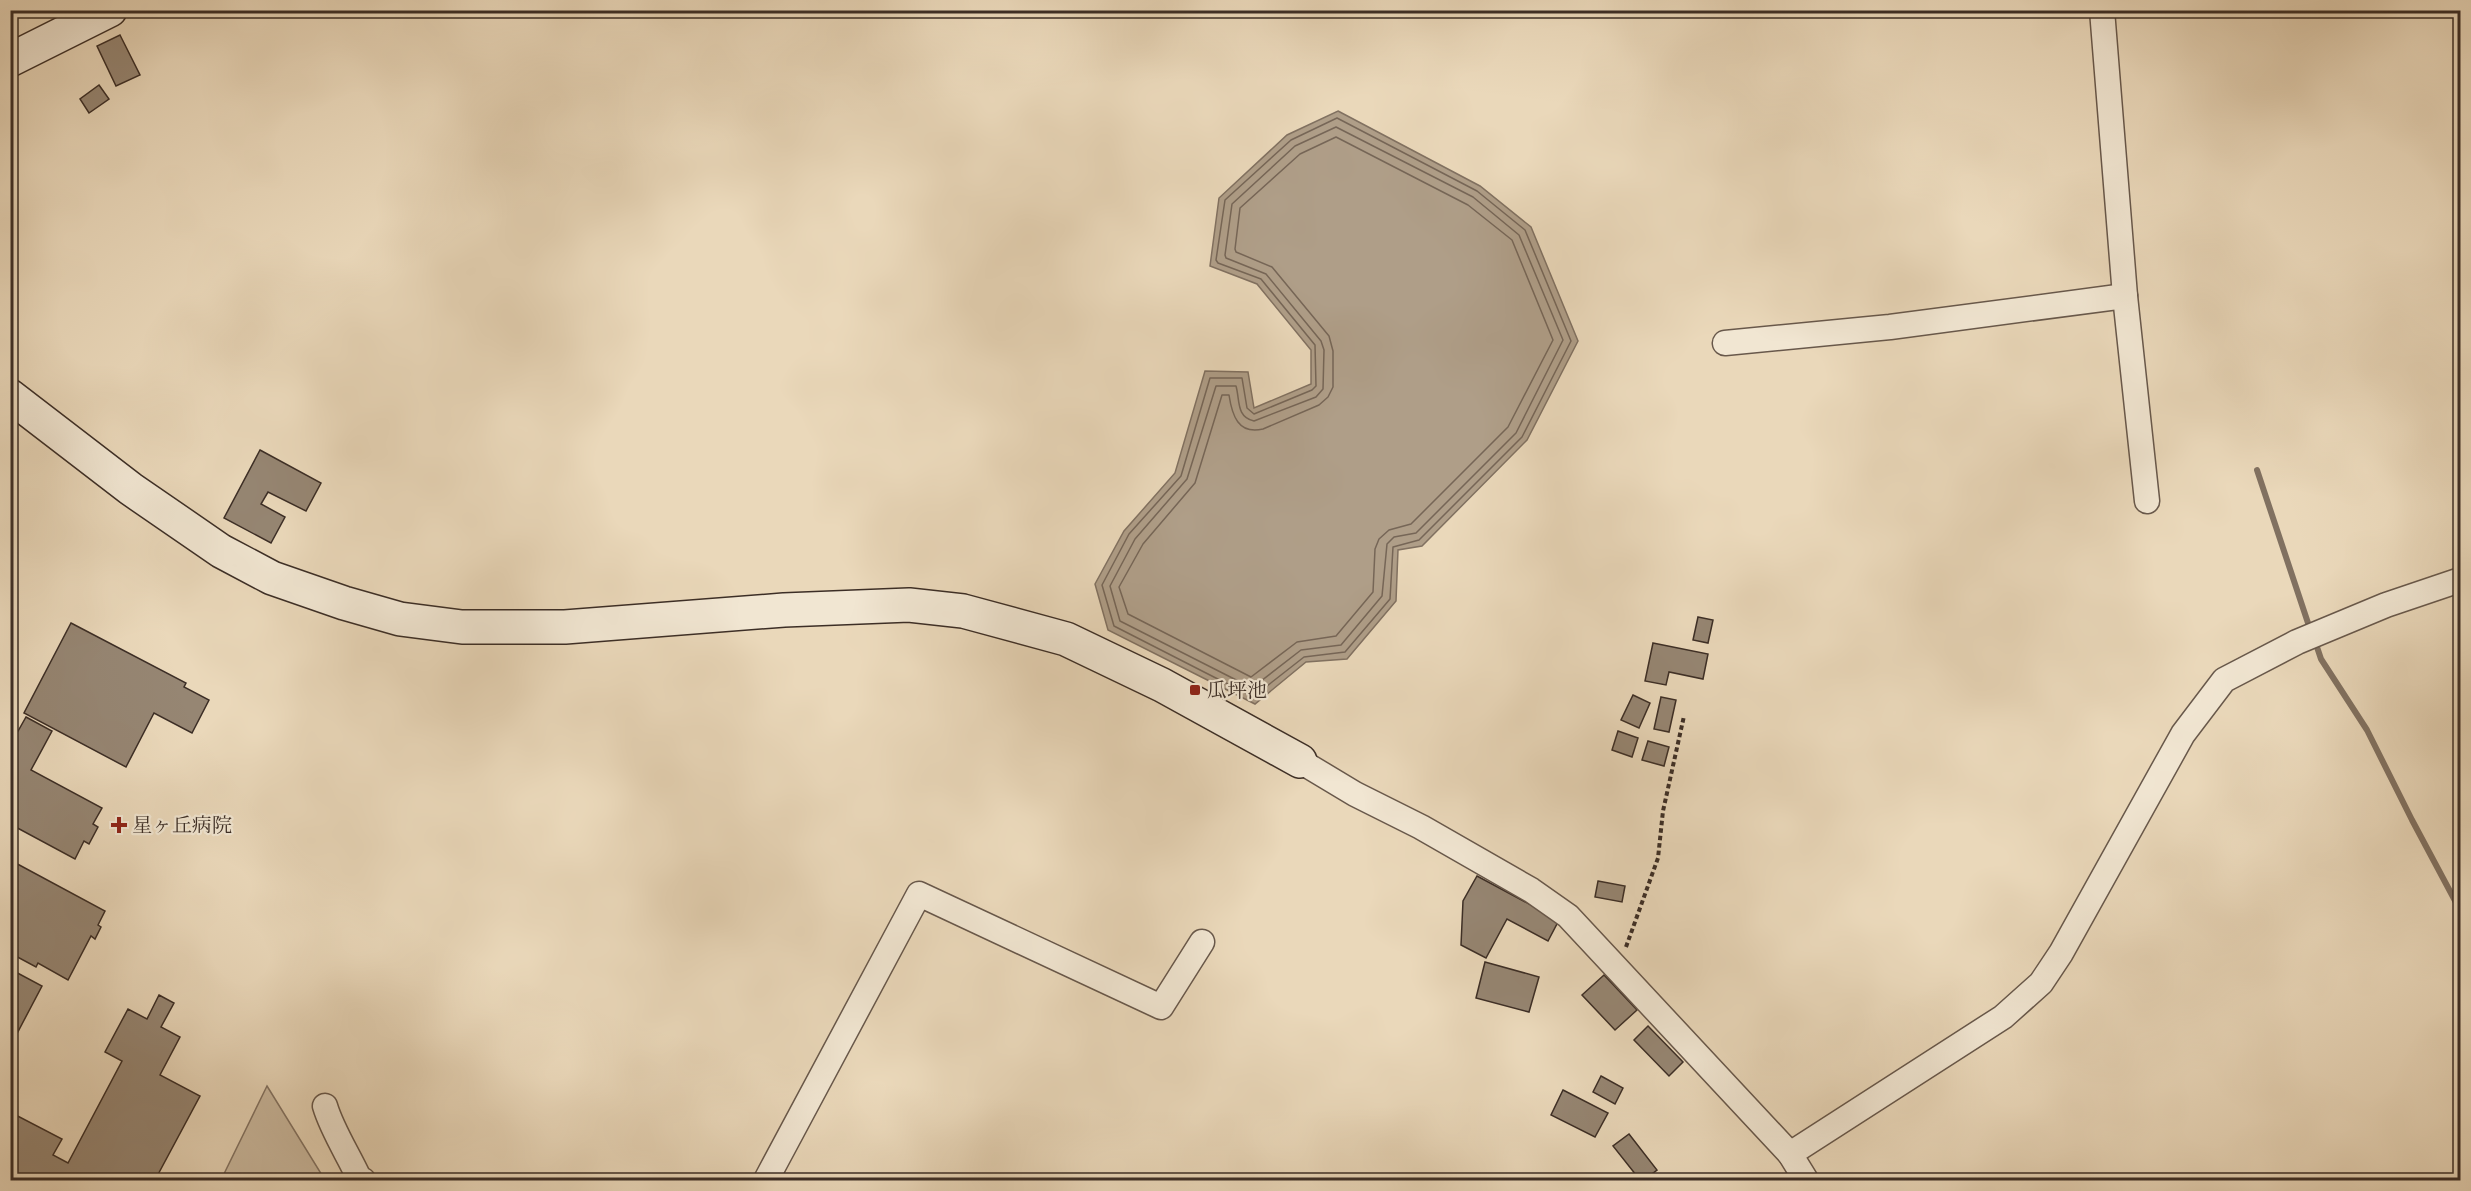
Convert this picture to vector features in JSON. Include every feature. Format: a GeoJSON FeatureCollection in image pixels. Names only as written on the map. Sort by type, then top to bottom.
{"type":"FeatureCollection","features":[{"type":"Feature","properties":{"kind":"street"},"geometry":{"type":"LineString","coordinates":[[10,60],[110,10]]}},
{"type":"Feature","properties":{"kind":"street"},"geometry":{"type":"LineString","coordinates":[[2102,10],[2125,296],[2148,501]]}},
{"type":"Feature","properties":{"kind":"street"},"geometry":{"type":"LineString","coordinates":[[1725,343],[1890,327],[2125,296]]}},
{"type":"Feature","properties":{"kind":"street"},"geometry":{"type":"LineString","coordinates":[[10,396],[131,489],[222,551],[272,578],[400,619],[462,627],[565,627],[784,610],[909,605],[963,611],[1066,639],[1162,685],[1300,761],[1355,795],[1421,827],[1551,902],[1568,916],[1616,966],[1790,1154],[1806,1180]]}},
{"type":"Feature","properties":{"kind":"street"},"geometry":{"type":"LineString","coordinates":[[1790,1154],[2003,1017],[2041,983],[2061,953],[2183,734],[2224,680],[2307,638],[2386,605],[2460,580]]}},
{"type":"Feature","properties":{"kind":"street"},"geometry":{"type":"LineString","coordinates":[[766,1180],[919,894],[1161,1007],[1202,942]]}},
{"type":"Feature","properties":{"kind":"street"},"geometry":{"type":"LineString","coordinates":[[324,1106],[330,1124],[337,1131],[359,1178],[363,1180]]}},
{"type":"Feature","properties":{"kind":"path"},"geometry":{"type":"LineString","coordinates":[[1616,966],[1635,924],[1658,858],[1664,811],[1684,716]]}},
{"type":"Feature","properties":{"kind":"shaded area"},"geometry":{"type":"Polygon","coordinates":[[[267,1086],[325,1180],[221,1180],[267,1086]]]}},
{"type":"Feature","properties":{"kind":"water","name":"瓜坪池"},"geometry":{"type":"Polygon","coordinates":[[[1338,111],[1480,186],[1531,227],[1578,341],[1527,440],[1422,546],[1398,550],[1396,601],[1347,659],[1306,662],[1255,704],[1108,630],[1095,584],[1124,531],[1175,473],[1205,371],[1248,372],[1254,408],[1311,384],[1311,350],[1257,284],[1210,266],[1219,198],[1287,135],[1338,111]]]}},
{"type":"Feature","properties":{"kind":"building"},"geometry":{"type":"Polygon","coordinates":[[[120,35],[140,75],[116,86],[97,46],[120,35]]]}},
{"type":"Feature","properties":{"kind":"building"},"geometry":{"type":"Polygon","coordinates":[[[99,85],[109,99],[89,113],[80,99],[99,85]]]}},
{"type":"Feature","properties":{"kind":"building"},"geometry":{"type":"Polygon","coordinates":[[[260,450],[321,483],[306,511],[268,492],[261,504],[285,517],[271,543],[224,518],[260,450]]]}},
{"type":"Feature","properties":{"kind":"building"},"geometry":{"type":"Polygon","coordinates":[[[1698,617],[1713,620],[1708,643],[1693,640],[1698,617]]]}},
{"type":"Feature","properties":{"kind":"building"},"geometry":{"type":"Polygon","coordinates":[[[71,623],[186,683],[184,687],[209,700],[192,733],[154,713],[126,767],[24,713],[71,623]]]}},
{"type":"Feature","properties":{"kind":"building"},"geometry":{"type":"Polygon","coordinates":[[[1653,643],[1708,654],[1703,679],[1669,672],[1666,685],[1645,681],[1653,643]]]}},
{"type":"Feature","properties":{"kind":"building"},"geometry":{"type":"Polygon","coordinates":[[[1633,695],[1650,703],[1639,728],[1621,720],[1633,695]]]}},
{"type":"Feature","properties":{"kind":"building"},"geometry":{"type":"Polygon","coordinates":[[[1661,697],[1676,700],[1669,732],[1654,729],[1661,697]]]}},
{"type":"Feature","properties":{"kind":"building"},"geometry":{"type":"Polygon","coordinates":[[[26,717],[52,731],[31,770],[102,808],[93,824],[98,827],[89,844],[84,841],[75,859],[10,824],[10,738],[13,740],[26,717]]]}},
{"type":"Feature","properties":{"kind":"building"},"geometry":{"type":"Polygon","coordinates":[[[1618,731],[1638,738],[1632,757],[1612,750],[1618,731]]]}},
{"type":"Feature","properties":{"kind":"building"},"geometry":{"type":"Polygon","coordinates":[[[1648,741],[1669,747],[1664,766],[1642,760],[1648,741]]]}},
{"type":"Feature","properties":{"kind":"building"},"geometry":{"type":"Polygon","coordinates":[[[10,860],[105,911],[98,925],[101,927],[95,939],[91,936],[68,980],[38,963],[36,967],[10,953],[10,860]]]}},
{"type":"Feature","properties":{"kind":"building"},"geometry":{"type":"Polygon","coordinates":[[[1477,876],[1559,920],[1548,941],[1507,919],[1486,958],[1461,945],[1463,901],[1477,876]]]}},
{"type":"Feature","properties":{"kind":"building"},"geometry":{"type":"Polygon","coordinates":[[[1598,881],[1625,886],[1622,902],[1595,897],[1598,881]]]}},
{"type":"Feature","properties":{"kind":"building"},"geometry":{"type":"Polygon","coordinates":[[[1485,962],[1539,977],[1529,1012],[1476,998],[1485,962]]]}},
{"type":"Feature","properties":{"kind":"building"},"geometry":{"type":"Polygon","coordinates":[[[10,969],[42,986],[11,1045],[10,1045],[10,969]]]}},
{"type":"Feature","properties":{"kind":"building"},"geometry":{"type":"Polygon","coordinates":[[[1604,975],[1637,1010],[1615,1030],[1582,995],[1604,975]]]}},
{"type":"Feature","properties":{"kind":"building"},"geometry":{"type":"Polygon","coordinates":[[[159,995],[174,1003],[161,1027],[180,1037],[160,1075],[200,1096],[155,1180],[10,1180],[10,1112],[62,1139],[53,1155],[68,1163],[122,1061],[105,1052],[128,1009],[147,1019],[159,995]]]}},
{"type":"Feature","properties":{"kind":"building"},"geometry":{"type":"Polygon","coordinates":[[[1648,1026],[1683,1062],[1669,1076],[1634,1040],[1648,1026]]]}},
{"type":"Feature","properties":{"kind":"building"},"geometry":{"type":"Polygon","coordinates":[[[1601,1076],[1623,1088],[1615,1104],[1593,1092],[1601,1076]]]}},
{"type":"Feature","properties":{"kind":"building"},"geometry":{"type":"Polygon","coordinates":[[[1563,1090],[1608,1113],[1595,1137],[1551,1115],[1563,1090]]]}},
{"type":"Feature","properties":{"kind":"building"},"geometry":{"type":"Polygon","coordinates":[[[1629,1134],[1657,1170],[1644,1180],[1640,1180],[1613,1146],[1629,1134]]]}},
{"type":"Feature","properties":{"kind":"waterway"},"geometry":{"type":"LineString","coordinates":[[2257,470],[2311,632]]}},
{"type":"Feature","properties":{"kind":"waterway"},"geometry":{"type":"LineString","coordinates":[[2315,641],[2321,659],[2367,730],[2460,910]]}},
{"type":"Feature","properties":{"kind":"place","name":"瓜坪池"},"geometry":{"type":"Point","coordinates":[1195,690]}},
{"type":"Feature","properties":{"kind":"place","name":"星ヶ丘病院"},"geometry":{"type":"Point","coordinates":[119,825]}}]}
